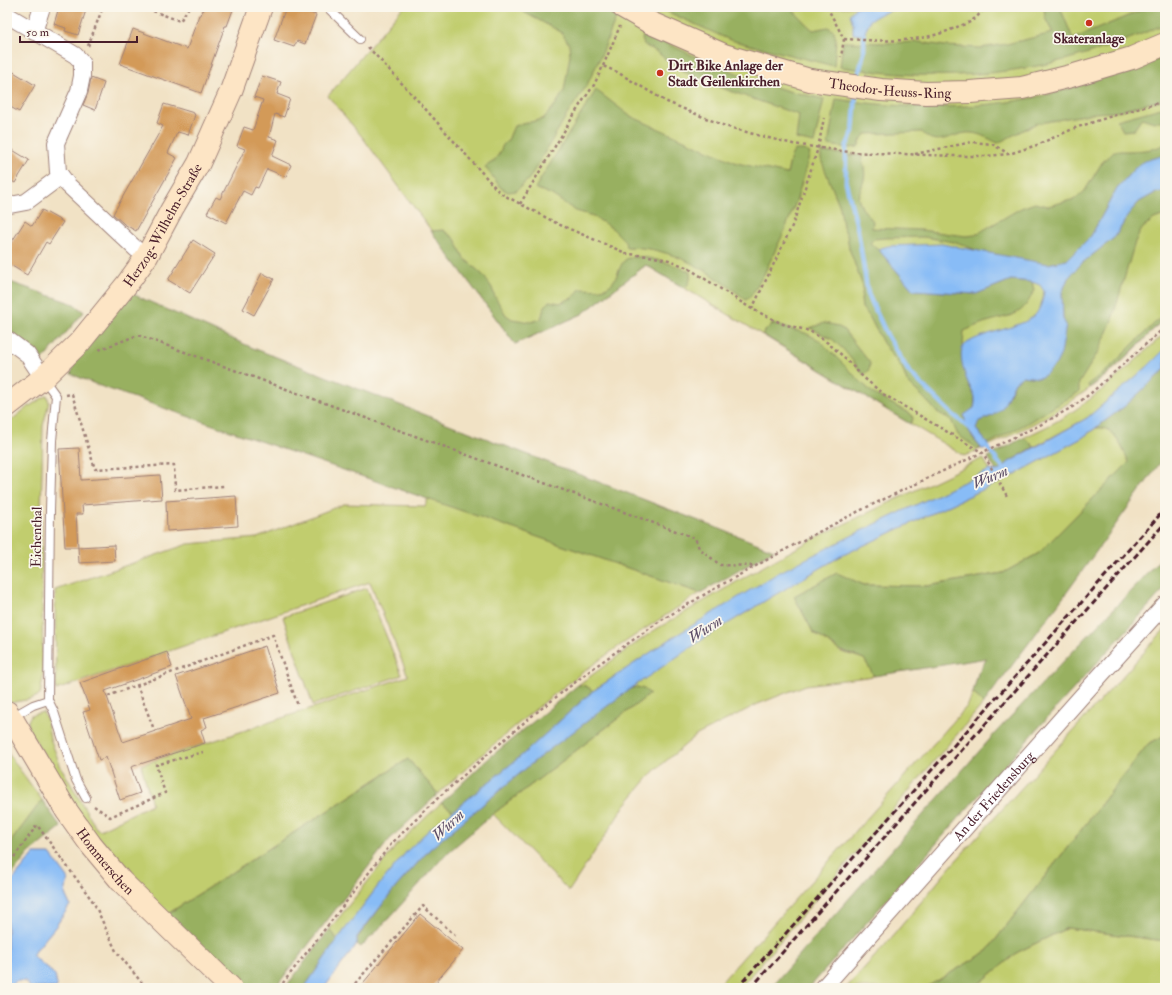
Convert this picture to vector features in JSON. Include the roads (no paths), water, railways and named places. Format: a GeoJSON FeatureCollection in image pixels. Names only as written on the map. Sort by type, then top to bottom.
{"type":"FeatureCollection","features":[{"type":"Feature","properties":{"kind":"main road","name":"Herzog-Wilhelm-Straße"},"geometry":{"type":"LineString","coordinates":[[7,406],[43,378],[80,342],[127,284],[147,256],[172,209],[199,164],[231,91],[261,7]]}},
{"type":"Feature","properties":{"kind":"main road","name":"Theodor-Heuss-Ring"},"geometry":{"type":"LineString","coordinates":[[625,9],[657,26],[724,55],[810,80],[881,90],[926,93],[970,92],[1022,88],[1071,76],[1132,58],[1165,44]]}},
{"type":"Feature","properties":{"kind":"main road","name":"Hommerschen"},"geometry":{"type":"LineString","coordinates":[[9,715],[66,810],[111,869],[121,881],[231,988]]}},
{"type":"Feature","properties":{"kind":"street"},"geometry":{"type":"LineString","coordinates":[[34,32],[42,7]]}},
{"type":"Feature","properties":{"kind":"street"},"geometry":{"type":"LineString","coordinates":[[7,15],[76,55],[82,62],[82,76],[79,91],[56,143],[58,172],[68,185],[98,214],[136,249],[147,256]]}},
{"type":"Feature","properties":{"kind":"street"},"geometry":{"type":"LineString","coordinates":[[7,203],[10,205],[26,202],[61,176]]}},
{"type":"Feature","properties":{"kind":"street"},"geometry":{"type":"LineString","coordinates":[[7,339],[27,354],[43,378]]}},
{"type":"Feature","properties":{"kind":"street","name":"An der Friedensburg"},"geometry":{"type":"LineString","coordinates":[[823,988],[1059,721],[1165,604]]}},
{"type":"Feature","properties":{"kind":"lane"},"geometry":{"type":"LineString","coordinates":[[328,7],[360,39]]}},
{"type":"Feature","properties":{"kind":"lane","name":"Eichenthal"},"geometry":{"type":"LineString","coordinates":[[43,378],[56,396],[52,441],[49,525],[48,700],[54,712],[76,780],[86,798]]}},
{"type":"Feature","properties":{"kind":"lane"},"geometry":{"type":"LineString","coordinates":[[9,715],[48,700]]}},
{"type":"Feature","properties":{"kind":"water"},"geometry":{"type":"Polygon","coordinates":[[[856,7],[900,7],[870,20],[864,35],[853,34],[853,24],[850,14],[856,7]]]}},
{"type":"Feature","properties":{"kind":"water"},"geometry":{"type":"Polygon","coordinates":[[[1165,155],[1165,191],[1155,193],[1139,202],[1130,212],[1115,237],[1082,263],[1068,278],[1062,293],[1063,319],[1066,325],[1061,354],[1056,364],[1045,375],[1039,378],[1023,376],[1015,382],[1003,407],[992,416],[979,421],[976,429],[988,444],[983,450],[971,434],[965,420],[964,415],[974,408],[975,399],[963,367],[961,357],[962,349],[966,344],[974,339],[1020,324],[1030,319],[1039,309],[1044,291],[1040,285],[1032,282],[1011,280],[976,294],[913,290],[878,249],[888,246],[942,244],[1048,264],[1067,260],[1091,236],[1117,188],[1134,169],[1144,161],[1165,155]]]}},
{"type":"Feature","properties":{"kind":"water","name":"Wurm"},"geometry":{"type":"Polygon","coordinates":[[[1165,349],[1165,369],[1125,406],[1082,438],[1012,476],[841,556],[706,637],[630,689],[537,759],[430,849],[396,887],[357,937],[357,944],[324,988],[304,988],[337,940],[407,851],[434,825],[521,756],[593,691],[675,636],[778,573],[861,531],[970,479],[990,470],[1000,470],[1009,462],[1087,418],[1147,367],[1165,349]]]}},
{"type":"Feature","properties":{"kind":"water"},"geometry":{"type":"Polygon","coordinates":[[[34,854],[50,854],[68,878],[65,894],[70,905],[56,926],[32,955],[55,975],[57,986],[56,988],[31,988],[25,981],[16,981],[10,988],[7,988],[7,887],[34,854]]]}},
{"type":"Feature","properties":{"kind":"waterway"},"geometry":{"type":"LineString","coordinates":[[857,81],[864,52],[864,35]]}},
{"type":"Feature","properties":{"kind":"waterway"},"geometry":{"type":"LineString","coordinates":[[856,93],[853,132],[846,147],[846,183],[858,231],[868,294],[887,335],[909,372],[951,413],[970,428]]}},
{"type":"Feature","properties":{"kind":"waterway","name":"Wurm"},"geometry":{"type":"LineString","coordinates":[[983,442],[1005,471]]}},
{"type":"Feature","properties":{"kind":"railway"},"geometry":{"type":"LineString","coordinates":[[737,988],[1165,509]]}},
{"type":"Feature","properties":{"kind":"railway"},"geometry":{"type":"LineString","coordinates":[[751,988],[1165,523]]}},
{"type":"Feature","properties":{"kind":"place","name":"Skateranlage"},"geometry":{"type":"Point","coordinates":[1089,23]}},
{"type":"Feature","properties":{"kind":"place","name":"Dirt Bike Anlage der Stadt Geilenkirchen"},"geometry":{"type":"Point","coordinates":[660,73]}}]}
